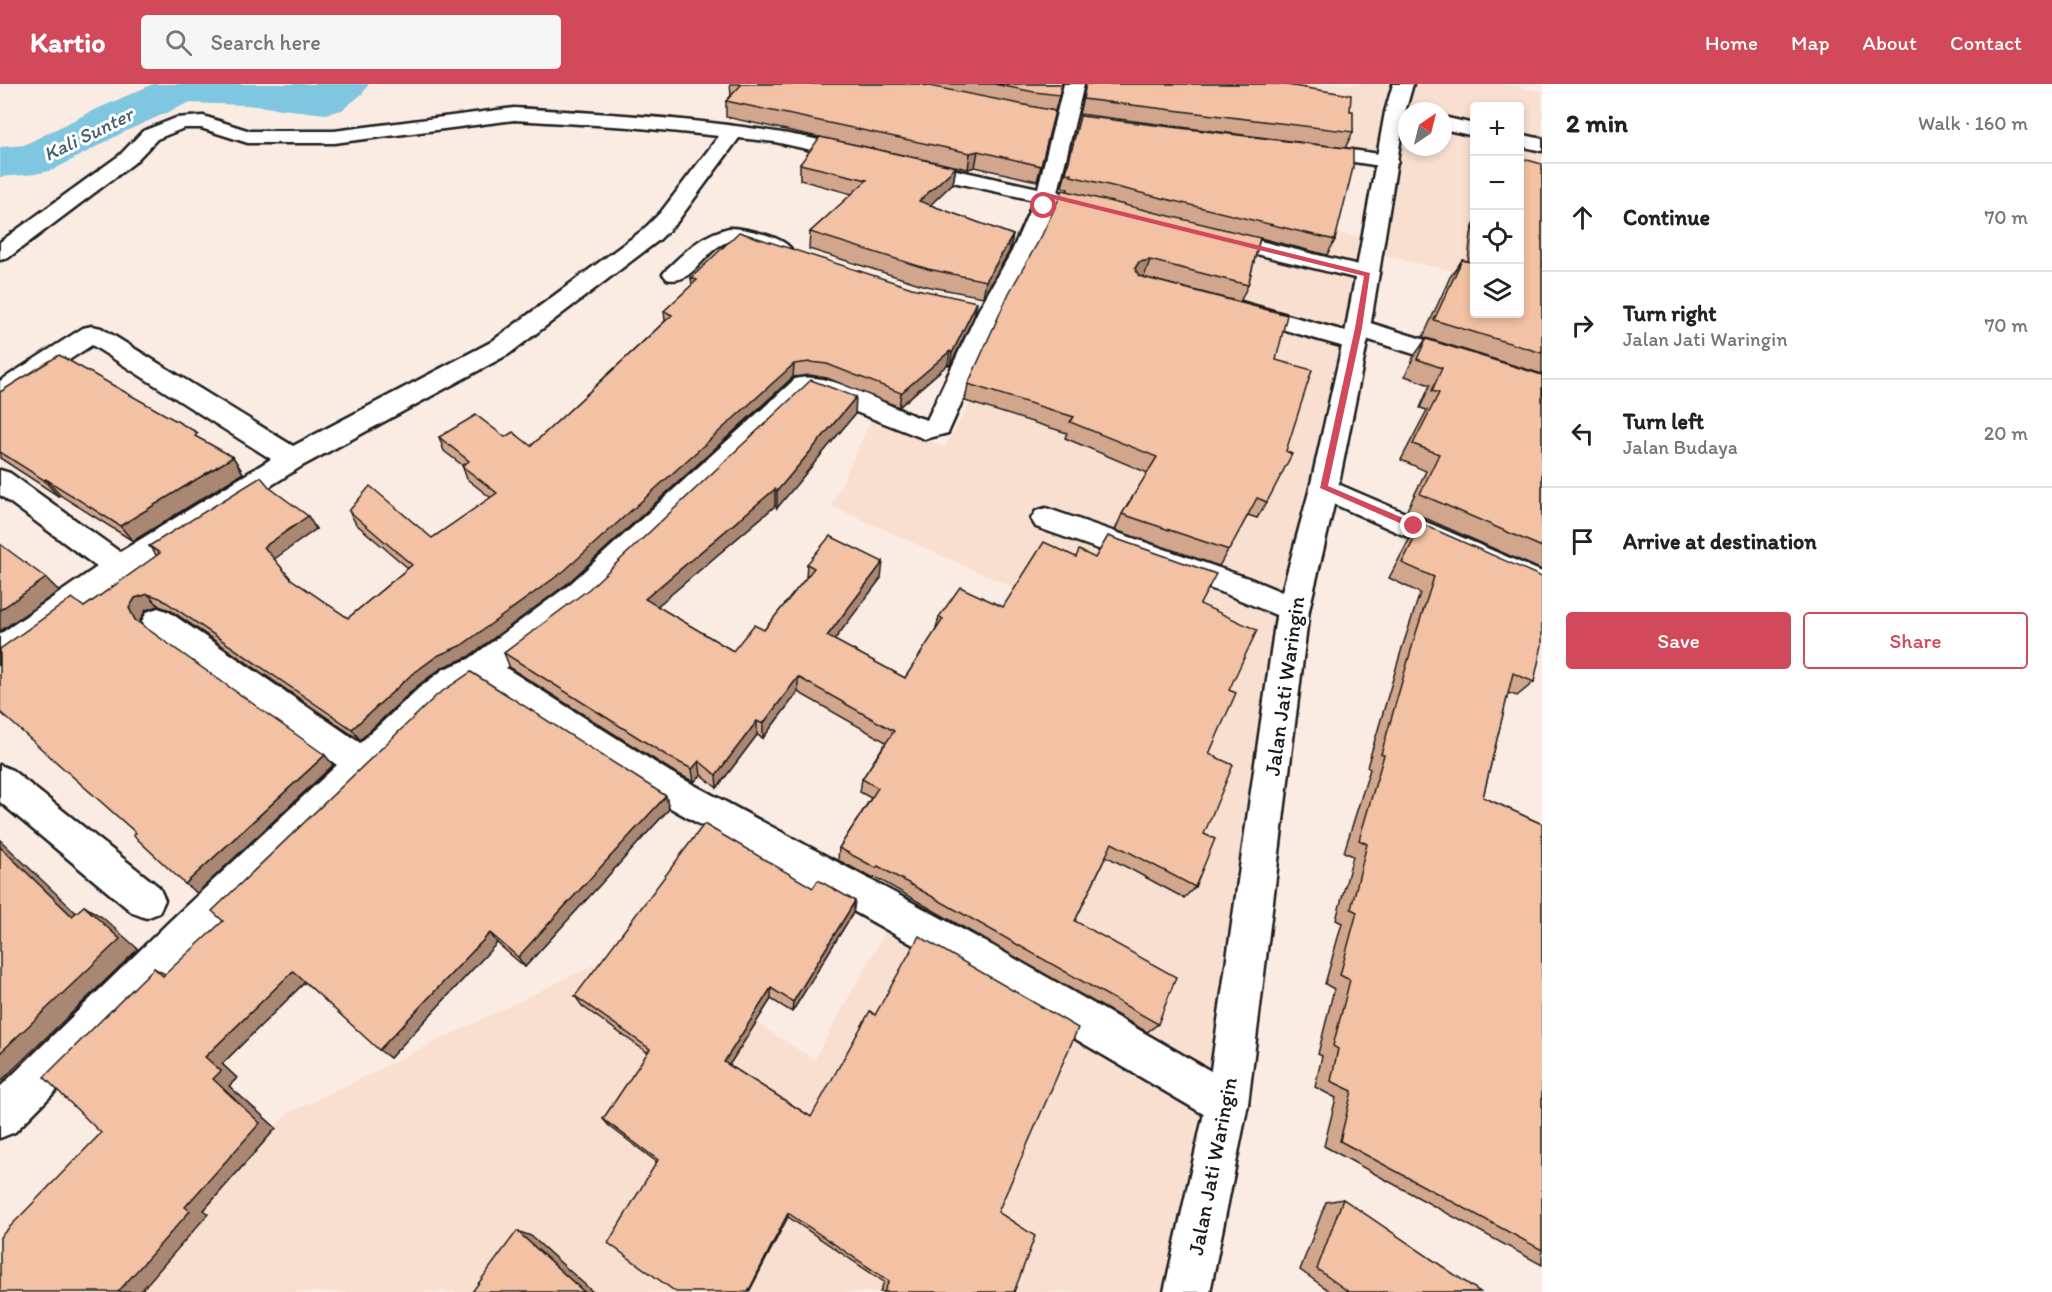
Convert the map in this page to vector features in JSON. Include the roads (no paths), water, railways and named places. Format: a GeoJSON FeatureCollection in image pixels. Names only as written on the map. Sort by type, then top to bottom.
{"type":"FeatureCollection","features":[{"type":"Feature","properties":{"kind":"street"},"geometry":{"type":"LineString","coordinates":[[0,1117],[430,698],[456,679],[481,669],[580,594],[804,386],[819,386],[925,430],[936,428],[946,412],[981,307],[1024,251],[1047,195],[1074,84]]}},
{"type":"Feature","properties":{"kind":"street"},"geometry":{"type":"LineString","coordinates":[[0,253],[127,159],[150,135],[183,122],[203,122],[248,137],[333,137],[514,114],[630,121],[775,136],[1047,195],[1127,215]]}},
{"type":"Feature","properties":{"kind":"street"},"geometry":{"type":"LineString","coordinates":[[1041,117],[1085,122]]}},
{"type":"Feature","properties":{"kind":"street","name":"Jalan Jati Waringin"},"geometry":{"type":"LineString","coordinates":[[1187,1292],[1227,1104],[1293,610],[1324,488],[1357,335],[1387,160],[1398,119]]}},
{"type":"Feature","properties":{"kind":"street"},"geometry":{"type":"LineString","coordinates":[[1452,125],[1470,129]]}},
{"type":"Feature","properties":{"kind":"street"},"geometry":{"type":"LineString","coordinates":[[0,651],[119,567],[292,459],[500,348],[651,235],[669,217],[733,132]]}},
{"type":"Feature","properties":{"kind":"street"},"geometry":{"type":"LineString","coordinates":[[1524,141],[1542,144]]}},
{"type":"Feature","properties":{"kind":"street"},"geometry":{"type":"LineString","coordinates":[[1287,147],[1387,160]]}},
{"type":"Feature","properties":{"kind":"street"},"geometry":{"type":"LineString","coordinates":[[1196,232],[1367,274]]}},
{"type":"Feature","properties":{"kind":"street"},"geometry":{"type":"LineString","coordinates":[[675,274],[710,242],[722,236],[737,235],[801,256]]}},
{"type":"Feature","properties":{"kind":"street"},"geometry":{"type":"LineString","coordinates":[[1219,305],[1357,335],[1542,385]]}},
{"type":"Feature","properties":{"kind":"street"},"geometry":{"type":"LineString","coordinates":[[0,393],[88,332],[292,459]]}},
{"type":"Feature","properties":{"kind":"street"},"geometry":{"type":"LineString","coordinates":[[0,480],[119,567]]}},
{"type":"Feature","properties":{"kind":"street"},"geometry":{"type":"LineString","coordinates":[[1324,488],[1542,585]]}},
{"type":"Feature","properties":{"kind":"street"},"geometry":{"type":"LineString","coordinates":[[1046,519],[1237,586],[1293,610]]}},
{"type":"Feature","properties":{"kind":"street"},"geometry":{"type":"LineString","coordinates":[[158,621],[361,763]]}},
{"type":"Feature","properties":{"kind":"street"},"geometry":{"type":"LineString","coordinates":[[481,669],[657,783],[979,960],[1227,1104]]}},
{"type":"Feature","properties":{"kind":"street"},"geometry":{"type":"LineString","coordinates":[[0,781],[146,900]]}},
{"type":"Feature","properties":{"kind":"waterway","name":"Kali Sunter"},"geometry":{"type":"LineString","coordinates":[[0,162],[35,159],[105,123],[181,89],[246,91],[325,100],[345,84]]}}]}
